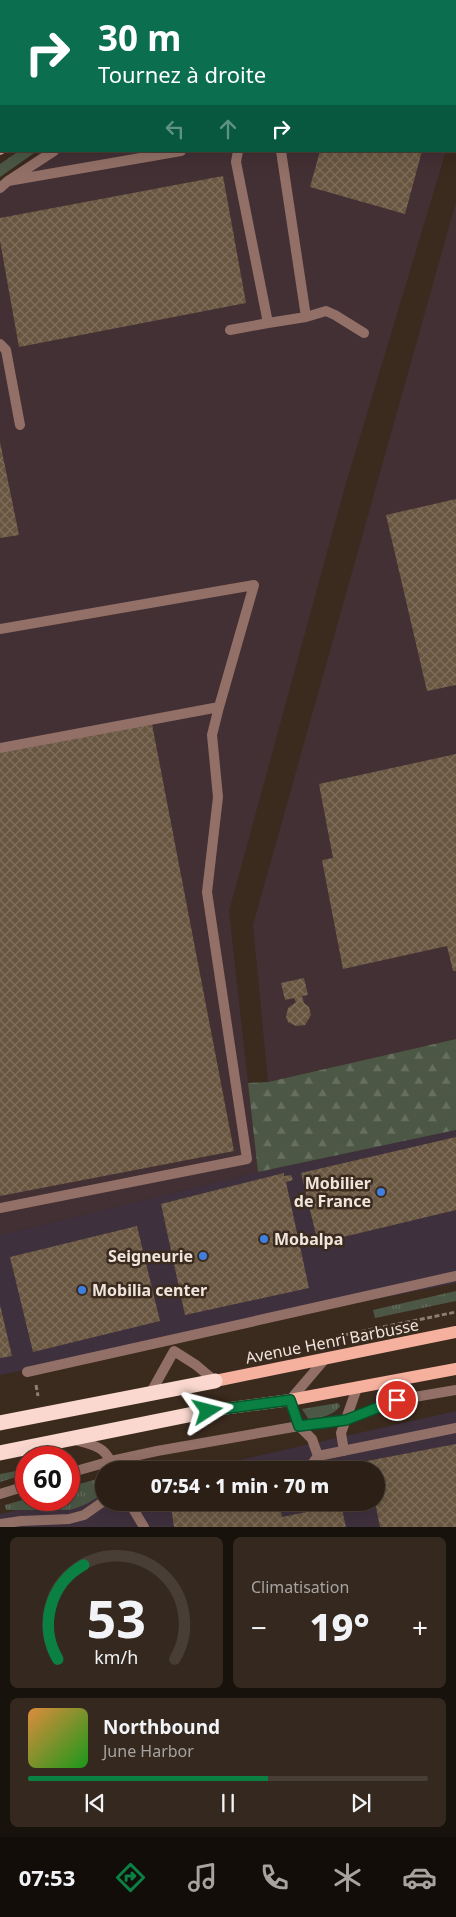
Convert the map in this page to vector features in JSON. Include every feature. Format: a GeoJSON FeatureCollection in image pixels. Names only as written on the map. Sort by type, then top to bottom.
{"type":"FeatureCollection","features":[{"type":"Feature","properties":{"kind":"highway"},"geometry":{"type":"LineString","coordinates":[[0,1423],[215,1381]]}},
{"type":"Feature","properties":{"kind":"highway"},"geometry":{"type":"LineString","coordinates":[[0,1453],[208,1411]]}},
{"type":"Feature","properties":{"kind":"main road","name":"Avenue Henri Barbusse"},"geometry":{"type":"LineString","coordinates":[[215,1381],[456,1332]]}},
{"type":"Feature","properties":{"kind":"main road"},"geometry":{"type":"LineString","coordinates":[[208,1411],[290,1400],[456,1369]]}},
{"type":"Feature","properties":{"kind":"lane"},"geometry":{"type":"LineString","coordinates":[[0,188],[52,152]]}},
{"type":"Feature","properties":{"kind":"lane"},"geometry":{"type":"LineString","coordinates":[[8,181],[175,152]]}},
{"type":"Feature","properties":{"kind":"lane"},"geometry":{"type":"LineString","coordinates":[[238,152],[236,162],[268,323]]}},
{"type":"Feature","properties":{"kind":"lane"},"geometry":{"type":"LineString","coordinates":[[281,152],[306,317]]}},
{"type":"Feature","properties":{"kind":"lane"},"geometry":{"type":"LineString","coordinates":[[230,330],[306,317],[326,311],[364,333]]}},
{"type":"Feature","properties":{"kind":"lane"},"geometry":{"type":"LineString","coordinates":[[0,344],[6,350],[20,425]]}},
{"type":"Feature","properties":{"kind":"lane"},"geometry":{"type":"LineString","coordinates":[[0,629],[254,584],[218,707],[212,735],[218,797],[207,892],[247,1159],[0,1208]]}},
{"type":"Feature","properties":{"kind":"lane"},"geometry":{"type":"LineString","coordinates":[[0,748],[218,707]]}},
{"type":"Feature","properties":{"kind":"lane"},"geometry":{"type":"LineString","coordinates":[[27,1372],[456,1276]]}},
{"type":"Feature","properties":{"kind":"lane"},"geometry":{"type":"LineString","coordinates":[[150,1394],[174,1351],[171,1339]]}},
{"type":"Feature","properties":{"kind":"lane"},"geometry":{"type":"LineString","coordinates":[[174,1351],[196,1365],[215,1381]]}},
{"type":"Feature","properties":{"kind":"lane"},"geometry":{"type":"LineString","coordinates":[[318,1456],[312,1440],[299,1426],[290,1400],[325,1359]]}},
{"type":"Feature","properties":{"kind":"lane"},"geometry":{"type":"LineString","coordinates":[[344,1451],[342,1433],[357,1388]]}},
{"type":"Feature","properties":{"kind":"lane"},"geometry":{"type":"LineString","coordinates":[[125,1461],[157,1451],[299,1426],[346,1420],[397,1400],[456,1390]]}},
{"type":"Feature","properties":{"kind":"lane"},"geometry":{"type":"LineString","coordinates":[[314,1461],[318,1456],[456,1428]]}},
{"type":"Feature","properties":{"kind":"lane"},"geometry":{"type":"LineString","coordinates":[[72,1439],[103,1449],[110,1461]]}},
{"type":"Feature","properties":{"kind":"lane"},"geometry":{"type":"LineString","coordinates":[[80,1471],[95,1468]]}},
{"type":"Feature","properties":{"kind":"lane"},"geometry":{"type":"LineString","coordinates":[[0,1494],[15,1489]]}},
{"type":"Feature","properties":{"kind":"lane"},"geometry":{"type":"LineString","coordinates":[[0,1524],[22,1524],[69,1519],[95,1508]]}},
{"type":"Feature","properties":{"kind":"lane"},"geometry":{"type":"LineString","coordinates":[[134,1511],[143,1527]]}},
{"type":"Feature","properties":{"kind":"path"},"geometry":{"type":"LineString","coordinates":[[332,1338],[456,1312]]}},
{"type":"Feature","properties":{"kind":"path"},"geometry":{"type":"LineString","coordinates":[[31,1398],[48,1394]]}},
{"type":"Feature","properties":{"kind":"shaded area"},"geometry":{"type":"Polygon","coordinates":[[[41,152],[446,152],[344,490],[229,911],[258,1172],[0,1235],[0,182],[41,152]]]}},
{"type":"Feature","properties":{"kind":"shaded area"},"geometry":{"type":"Polygon","coordinates":[[[456,202],[456,1039],[268,1082],[253,925],[456,202]]]}},
{"type":"Feature","properties":{"kind":"shaded area"},"geometry":{"type":"Polygon","coordinates":[[[456,1130],[456,1283],[0,1375],[0,1235],[258,1172],[456,1130]]]}},
{"type":"Feature","properties":{"kind":"shaded area"},"geometry":{"type":"Polygon","coordinates":[[[456,1411],[456,1527],[0,1527],[0,1514],[15,1511],[80,1511],[80,1496],[95,1493],[95,1511],[385,1511],[385,1461],[235,1461],[456,1411]]]}},
{"type":"Feature","properties":{"kind":"green space"},"geometry":{"type":"Polygon","coordinates":[[[18,152],[36,152],[0,177],[0,164],[18,152]]]}},
{"type":"Feature","properties":{"kind":"green space"},"geometry":{"type":"Polygon","coordinates":[[[456,1039],[456,1130],[258,1172],[248,1083],[268,1082],[456,1039]]]}},
{"type":"Feature","properties":{"kind":"green space"},"geometry":{"type":"Polygon","coordinates":[[[456,1291],[456,1301],[375,1318],[373,1310],[456,1291]]]}},
{"type":"Feature","properties":{"kind":"green space"},"geometry":{"type":"Polygon","coordinates":[[[338,1403],[340,1406],[334,1412],[309,1420],[302,1409],[338,1403]]]}},
{"type":"Feature","properties":{"kind":"green space"},"geometry":{"type":"Polygon","coordinates":[[[15,1471],[15,1477],[0,1482],[0,1474],[15,1471]]]}},
{"type":"Feature","properties":{"kind":"green space"},"geometry":{"type":"Polygon","coordinates":[[[95,1480],[95,1499],[80,1506],[80,1484],[95,1480]]]}},
{"type":"Feature","properties":{"kind":"green space"},"geometry":{"type":"Polygon","coordinates":[[[15,1502],[15,1510],[6,1510],[5,1505],[15,1502]]]}},
{"type":"Feature","properties":{"kind":"building"},"geometry":{"type":"Polygon","coordinates":[[[320,152],[422,152],[405,214],[310,187],[320,152]]]}},
{"type":"Feature","properties":{"kind":"building"},"geometry":{"type":"Polygon","coordinates":[[[223,176],[246,303],[19,347],[0,241],[0,218],[223,176]]]}},
{"type":"Feature","properties":{"kind":"building"},"geometry":{"type":"Polygon","coordinates":[[[0,442],[19,535],[0,538],[0,442]]]}},
{"type":"Feature","properties":{"kind":"building"},"geometry":{"type":"Polygon","coordinates":[[[456,499],[456,685],[427,691],[386,515],[456,499]]]}},
{"type":"Feature","properties":{"kind":"building"},"geometry":{"type":"Polygon","coordinates":[[[152,724],[234,1151],[0,1196],[0,753],[152,724]]]}},
{"type":"Feature","properties":{"kind":"building"},"geometry":{"type":"Polygon","coordinates":[[[456,754],[456,971],[453,971],[447,946],[343,969],[322,860],[333,858],[319,784],[456,754]]]}},
{"type":"Feature","properties":{"kind":"building"},"geometry":{"type":"Polygon","coordinates":[[[304,978],[308,995],[302,996],[304,1003],[309,1007],[311,1015],[305,1025],[296,1026],[288,1022],[286,1017],[288,1008],[296,1002],[294,998],[285,1000],[281,983],[304,978]]]}},
{"type":"Feature","properties":{"kind":"building","name":"Mobilier de France"},"geometry":{"type":"Polygon","coordinates":[[[456,1137],[456,1210],[318,1243],[301,1173],[456,1137]]]}},
{"type":"Feature","properties":{"kind":"building"},"geometry":{"type":"Polygon","coordinates":[[[284,1173],[284,1176],[291,1175],[293,1180],[286,1182],[309,1288],[185,1315],[161,1204],[284,1173]]]}},
{"type":"Feature","properties":{"kind":"building"},"geometry":{"type":"Polygon","coordinates":[[[137,1226],[160,1321],[33,1352],[10,1257],[137,1226]]]}},
{"type":"Feature","properties":{"kind":"building"},"geometry":{"type":"Polygon","coordinates":[[[0,1305],[12,1356],[0,1358],[0,1305]]]}},
{"type":"Feature","properties":{"kind":"building"},"geometry":{"type":"Polygon","coordinates":[[[456,1444],[456,1527],[380,1527],[377,1511],[385,1511],[385,1461],[367,1461],[456,1444]]]}},
{"type":"Feature","properties":{"kind":"building"},"geometry":{"type":"Polygon","coordinates":[[[172,1511],[281,1511],[282,1517],[312,1511],[342,1511],[346,1527],[174,1527],[172,1511]]]}},
{"type":"Feature","properties":{"kind":"place","name":"Mobilier de France"},"geometry":{"type":"Point","coordinates":[381,1192]}},
{"type":"Feature","properties":{"kind":"place","name":"Mobalpa"},"geometry":{"type":"Point","coordinates":[264,1239]}},
{"type":"Feature","properties":{"kind":"place","name":"Seigneurie"},"geometry":{"type":"Point","coordinates":[203,1256]}},
{"type":"Feature","properties":{"kind":"place","name":"Mobilia center"},"geometry":{"type":"Point","coordinates":[82,1290]}},
{"type":"Feature","properties":{"kind":"route"},"geometry":{"type":"LineString","coordinates":[[208,1411],[290,1400],[299,1426],[346,1420],[397,1400]]}}]}
